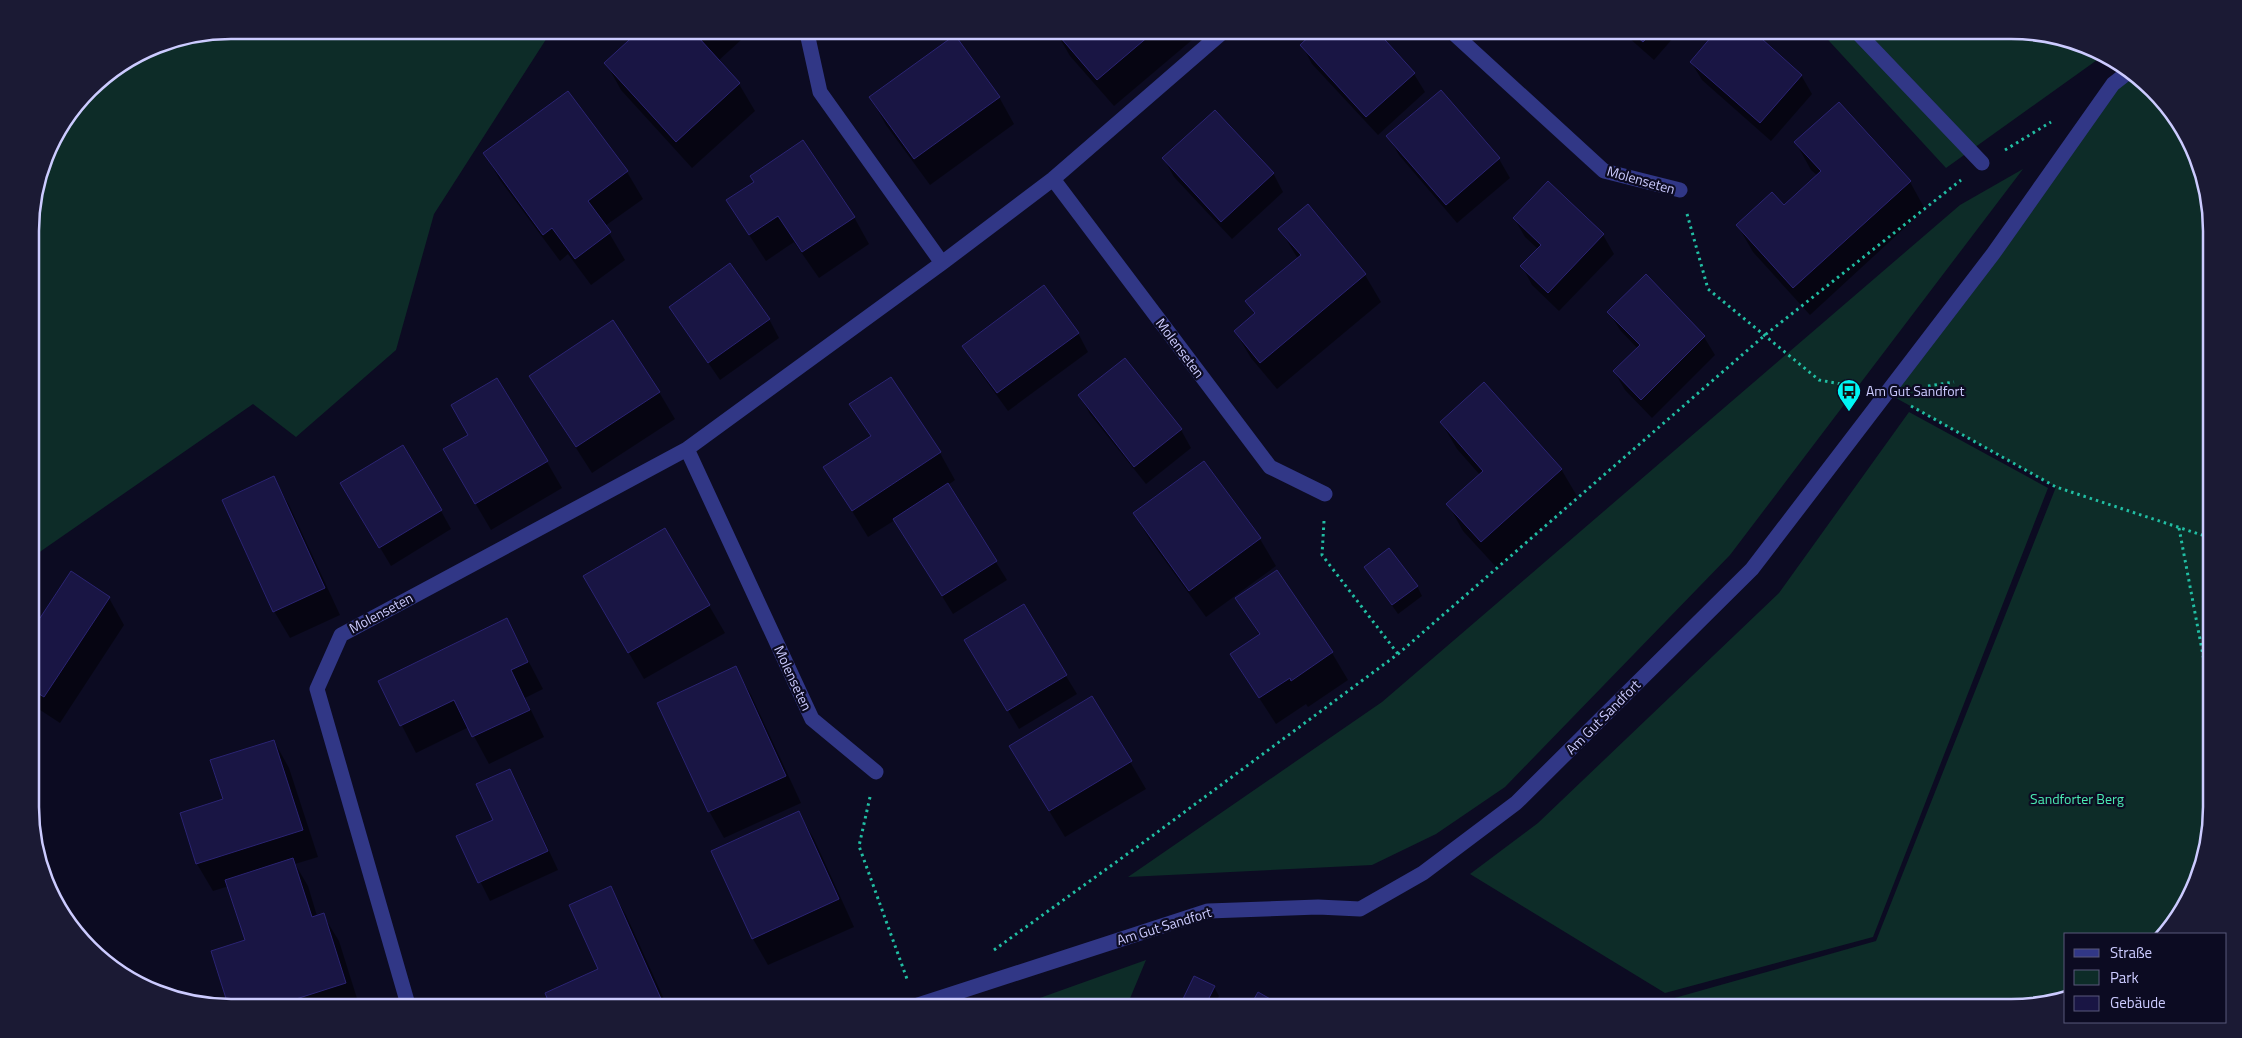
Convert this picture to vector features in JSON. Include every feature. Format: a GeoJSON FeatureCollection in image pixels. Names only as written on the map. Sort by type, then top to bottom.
{"type":"FeatureCollection","features":[{"type":"Feature","properties":{"kind":"street"},"geometry":{"type":"LineString","coordinates":[[808,39],[820,92],[942,263]]}},
{"type":"Feature","properties":{"kind":"street","name":"Molenseten"},"geometry":{"type":"LineString","coordinates":[[406,999],[317,689],[341,635],[687,449],[942,263],[1053,179],[1215,39]]}},
{"type":"Feature","properties":{"kind":"street","name":"Molenseten"},"geometry":{"type":"LineString","coordinates":[[1460,39],[1604,171],[1680,190]]}},
{"type":"Feature","properties":{"kind":"street"},"geometry":{"type":"LineString","coordinates":[[1864,39],[1982,163]]}},
{"type":"Feature","properties":{"kind":"street","name":"Am Gut Sandfort"},"geometry":{"type":"LineString","coordinates":[[938,999],[1208,911],[1318,907],[1360,909],[1424,873],[1516,803],[1752,569],[1993,254],[2113,84],[2124,75]]}},
{"type":"Feature","properties":{"kind":"street","name":"Molenseten"},"geometry":{"type":"LineString","coordinates":[[1053,179],[1270,467],[1325,494]]}},
{"type":"Feature","properties":{"kind":"street","name":"Molenseten"},"geometry":{"type":"LineString","coordinates":[[687,449],[812,719],[876,772]]}},
{"type":"Feature","properties":{"kind":"path"},"geometry":{"type":"LineString","coordinates":[[990,953],[1398,654],[1765,335],[1982,163]]}},
{"type":"Feature","properties":{"kind":"path","name":"Molenseten"},"geometry":{"type":"LineString","coordinates":[[1680,190],[1708,289],[1819,380],[1888,393],[2056,487],[2203,535]]}},
{"type":"Feature","properties":{"kind":"path"},"geometry":{"type":"LineString","coordinates":[[1325,494],[1322,555],[1398,654]]}},
{"type":"Feature","properties":{"kind":"path"},"geometry":{"type":"LineString","coordinates":[[2178,527],[2203,656]]}},
{"type":"Feature","properties":{"kind":"path"},"geometry":{"type":"LineString","coordinates":[[876,772],[859,846],[910,999]]}},
{"type":"Feature","properties":{"kind":"green space"},"geometry":{"type":"Polygon","coordinates":[[[546,39],[434,214],[396,350],[296,437],[253,404],[39,552],[40,206],[45,181],[53,157],[64,135],[86,104],[104,86],[135,64],[157,53],[181,45],[206,40],[546,39]]]}},
{"type":"Feature","properties":{"kind":"green space"},"geometry":{"type":"Polygon","coordinates":[[[1827,39],[2024,39],[2061,45],[2085,53],[2097,60],[1946,168],[1827,39]]]}},
{"type":"Feature","properties":{"kind":"green space","name":"Sandforter Berg"},"geometry":{"type":"Polygon","coordinates":[[[2126,77],[2138,86],[2164,114],[2178,135],[2189,157],[2197,181],[2202,206],[2203,820],[2200,845],[2189,881],[2178,903],[2157,933],[2064,933],[2064,992],[2049,996],[2024,999],[1671,999],[1876,941],[2056,487],[1887,393],[2113,84],[2126,77]]]}},
{"type":"Feature","properties":{"kind":"green space"},"geometry":{"type":"Polygon","coordinates":[[[2023,169],[1730,555],[1505,787],[1436,834],[1372,865],[1128,877],[1382,702],[1960,205],[2023,169]]]}},
{"type":"Feature","properties":{"kind":"green space"},"geometry":{"type":"Polygon","coordinates":[[[1909,412],[2048,488],[1873,937],[1665,993],[1470,874],[1538,823],[1779,593],[1909,412]]]}},
{"type":"Feature","properties":{"kind":"green space"},"geometry":{"type":"Polygon","coordinates":[[[1146,960],[1130,999],[1037,999],[1146,960]]]}},
{"type":"Feature","properties":{"kind":"building"},"geometry":{"type":"Polygon","coordinates":[[[630,39],[700,39],[740,83],[676,142],[604,63],[630,39]]]}},
{"type":"Feature","properties":{"kind":"building"},"geometry":{"type":"Polygon","coordinates":[[[949,39],[958,39],[1000,97],[914,159],[869,97],[949,39]]]}},
{"type":"Feature","properties":{"kind":"building"},"geometry":{"type":"Polygon","coordinates":[[[1062,39],[1145,39],[1097,80],[1062,39]]]}},
{"type":"Feature","properties":{"kind":"building"},"geometry":{"type":"Polygon","coordinates":[[[1306,39],[1384,39],[1415,73],[1366,117],[1300,45],[1306,39]]]}},
{"type":"Feature","properties":{"kind":"building"},"geometry":{"type":"Polygon","coordinates":[[[1709,39],[1762,39],[1802,75],[1760,123],[1690,62],[1709,39]]]}},
{"type":"Feature","properties":{"kind":"building"},"geometry":{"type":"Polygon","coordinates":[[[1441,90],[1500,158],[1446,205],[1386,136],[1441,90]]]}},
{"type":"Feature","properties":{"kind":"building"},"geometry":{"type":"Polygon","coordinates":[[[568,91],[628,171],[588,201],[611,232],[575,259],[552,228],[543,235],[483,153],[568,91]]]}},
{"type":"Feature","properties":{"kind":"building"},"geometry":{"type":"Polygon","coordinates":[[[1839,102],[1911,181],[1793,288],[1736,225],[1772,192],[1784,205],[1821,171],[1794,142],[1839,102]]]}},
{"type":"Feature","properties":{"kind":"building"},"geometry":{"type":"Polygon","coordinates":[[[1215,110],[1274,173],[1221,222],[1162,158],[1215,110]]]}},
{"type":"Feature","properties":{"kind":"building"},"geometry":{"type":"Polygon","coordinates":[[[803,140],[855,217],[802,252],[778,216],[749,235],[726,200],[754,182],[750,176],[803,140]]]}},
{"type":"Feature","properties":{"kind":"building"},"geometry":{"type":"Polygon","coordinates":[[[1548,181],[1604,234],[1548,293],[1520,266],[1541,245],[1513,218],[1548,181]]]}},
{"type":"Feature","properties":{"kind":"building"},"geometry":{"type":"Polygon","coordinates":[[[1308,204],[1366,274],[1260,363],[1234,331],[1255,313],[1245,301],[1301,255],[1278,229],[1308,204]]]}},
{"type":"Feature","properties":{"kind":"building"},"geometry":{"type":"Polygon","coordinates":[[[730,263],[770,319],[708,363],[669,307],[730,263]]]}},
{"type":"Feature","properties":{"kind":"building"},"geometry":{"type":"Polygon","coordinates":[[[1646,274],[1705,336],[1641,400],[1613,371],[1640,345],[1607,312],[1646,274]]]}},
{"type":"Feature","properties":{"kind":"building"},"geometry":{"type":"Polygon","coordinates":[[[1044,285],[1079,333],[997,393],[962,346],[1044,285]]]}},
{"type":"Feature","properties":{"kind":"building"},"geometry":{"type":"Polygon","coordinates":[[[613,320],[660,392],[576,447],[529,376],[613,320]]]}},
{"type":"Feature","properties":{"kind":"building"},"geometry":{"type":"Polygon","coordinates":[[[1125,358],[1182,429],[1134,467],[1078,395],[1125,358]]]}},
{"type":"Feature","properties":{"kind":"building"},"geometry":{"type":"Polygon","coordinates":[[[891,377],[941,452],[852,511],[823,467],[871,436],[849,404],[891,377]]]}},
{"type":"Feature","properties":{"kind":"building"},"geometry":{"type":"Polygon","coordinates":[[[497,378],[548,461],[475,504],[443,449],[468,435],[451,405],[497,378]]]}},
{"type":"Feature","properties":{"kind":"building"},"geometry":{"type":"Polygon","coordinates":[[[1484,382],[1562,469],[1481,542],[1446,504],[1483,471],[1440,422],[1484,382]]]}},
{"type":"Feature","properties":{"kind":"building"},"geometry":{"type":"Polygon","coordinates":[[[403,445],[442,510],[379,548],[340,483],[403,445]]]}},
{"type":"Feature","properties":{"kind":"building"},"geometry":{"type":"Polygon","coordinates":[[[1204,461],[1261,538],[1189,591],[1133,513],[1204,461]]]}},
{"type":"Feature","properties":{"kind":"building"},"geometry":{"type":"Polygon","coordinates":[[[274,476],[325,588],[273,612],[222,500],[274,476]]]}},
{"type":"Feature","properties":{"kind":"building"},"geometry":{"type":"Polygon","coordinates":[[[948,483],[997,561],[942,596],[893,519],[948,483]]]}},
{"type":"Feature","properties":{"kind":"building"},"geometry":{"type":"Polygon","coordinates":[[[665,528],[710,605],[628,653],[583,576],[665,528]]]}},
{"type":"Feature","properties":{"kind":"building"},"geometry":{"type":"Polygon","coordinates":[[[1389,548],[1418,586],[1392,605],[1364,567],[1389,548]]]}},
{"type":"Feature","properties":{"kind":"building"},"geometry":{"type":"Polygon","coordinates":[[[1277,570],[1333,652],[1291,681],[1290,678],[1259,698],[1230,654],[1260,634],[1235,598],[1277,570]]]}},
{"type":"Feature","properties":{"kind":"building"},"geometry":{"type":"Polygon","coordinates":[[[71,571],[110,597],[44,697],[39,694],[40,618],[71,571]]]}},
{"type":"Feature","properties":{"kind":"building"},"geometry":{"type":"Polygon","coordinates":[[[1024,604],[1067,675],[1007,711],[964,640],[1024,604]]]}},
{"type":"Feature","properties":{"kind":"building"},"geometry":{"type":"Polygon","coordinates":[[[507,618],[528,662],[511,670],[530,710],[472,737],[454,700],[400,726],[378,681],[507,618]]]}},
{"type":"Feature","properties":{"kind":"building"},"geometry":{"type":"Polygon","coordinates":[[[736,666],[786,776],[708,812],[657,703],[736,666]]]}},
{"type":"Feature","properties":{"kind":"building"},"geometry":{"type":"Polygon","coordinates":[[[1092,696],[1132,761],[1049,811],[1009,746],[1092,696]]]}},
{"type":"Feature","properties":{"kind":"building"},"geometry":{"type":"Polygon","coordinates":[[[274,740],[303,830],[196,864],[180,813],[223,799],[210,760],[274,740]]]}},
{"type":"Feature","properties":{"kind":"building"},"geometry":{"type":"Polygon","coordinates":[[[510,769],[548,851],[478,883],[456,836],[493,820],[476,784],[510,769]]]}},
{"type":"Feature","properties":{"kind":"building"},"geometry":{"type":"Polygon","coordinates":[[[799,811],[839,899],[752,939],[711,851],[799,811]]]}},
{"type":"Feature","properties":{"kind":"building"},"geometry":{"type":"Polygon","coordinates":[[[293,858],[312,917],[324,913],[346,983],[296,999],[226,999],[211,951],[245,940],[225,880],[293,858]]]}},
{"type":"Feature","properties":{"kind":"building"},"geometry":{"type":"Polygon","coordinates":[[[611,886],[661,999],[547,999],[545,993],[598,969],[569,905],[611,886]]]}},
{"type":"Feature","properties":{"kind":"building"},"geometry":{"type":"Polygon","coordinates":[[[1194,976],[1215,986],[1208,999],[1183,999],[1194,976]]]}},
{"type":"Feature","properties":{"kind":"building"},"geometry":{"type":"Polygon","coordinates":[[[1258,992],[1270,999],[1254,999],[1258,992]]]}},
{"type":"Feature","properties":{"kind":"place","name":"Am Gut Sandfort"},"geometry":{"type":"Point","coordinates":[1849,412]}}]}
